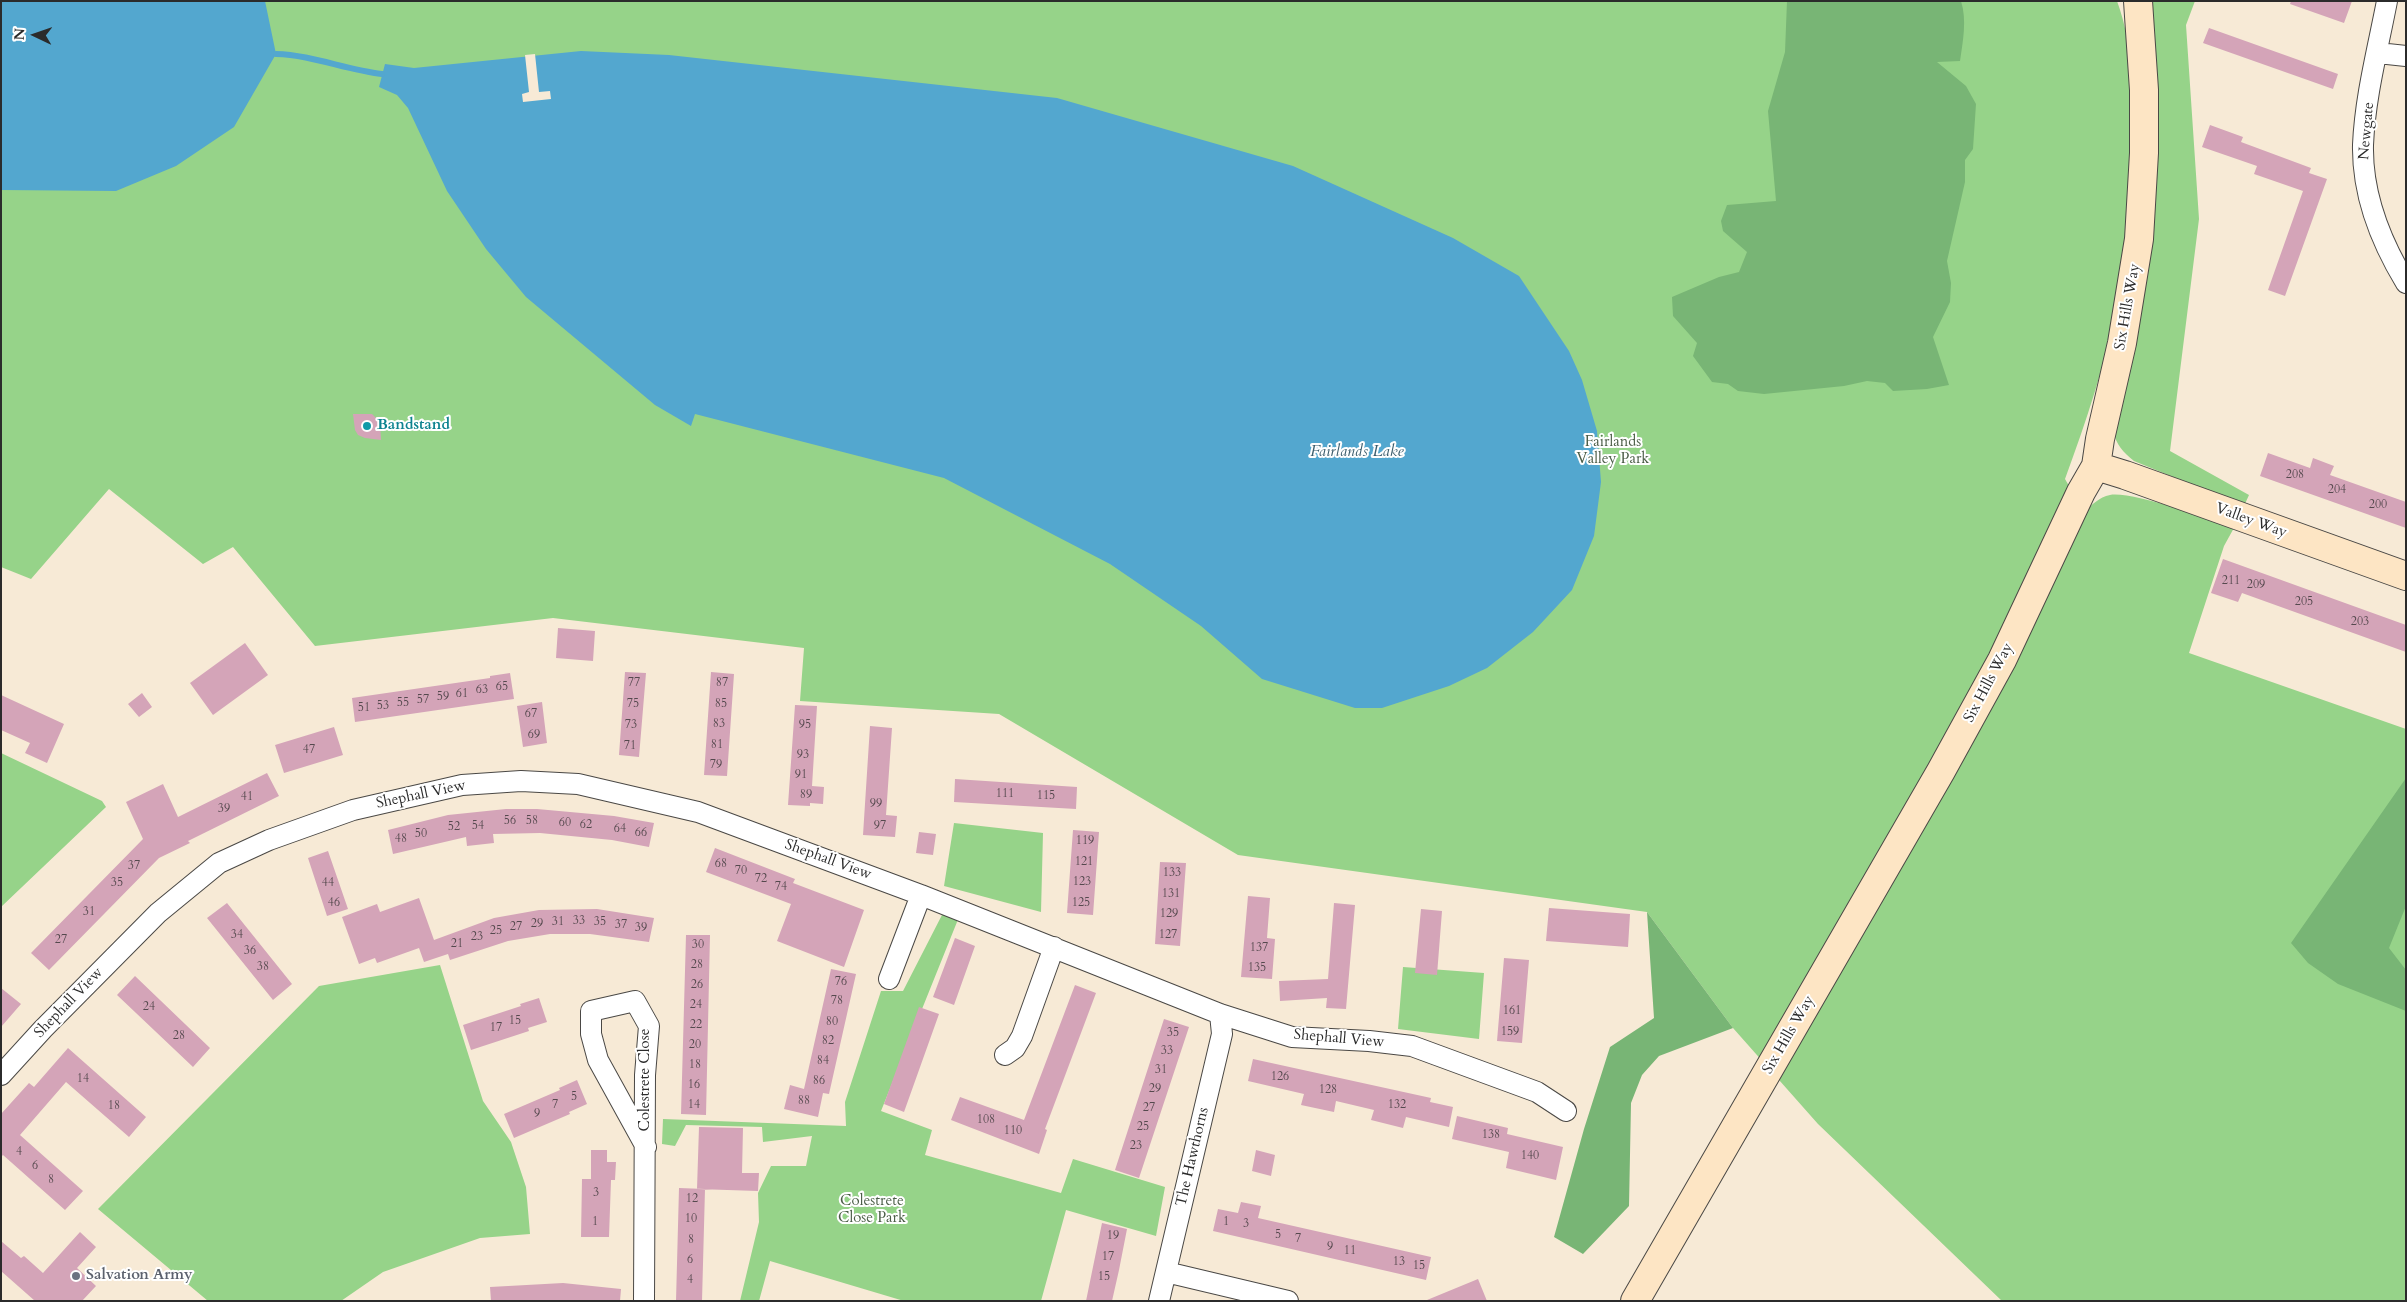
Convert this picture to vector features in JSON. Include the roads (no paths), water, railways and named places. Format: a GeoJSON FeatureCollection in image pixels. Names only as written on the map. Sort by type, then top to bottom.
{"type":"FeatureCollection","features":[{"type":"Feature","properties":{"kind":"street","name":"Six Hills Way"},"geometry":{"type":"LineString","coordinates":[[1635,1301],[1941,772],[2002,660],[2081,492],[2096,466],[2100,439],[2122,343],[2139,239],[2144,153],[2144,90],[2138,1]]}},
{"type":"Feature","properties":{"kind":"street","name":"Newgate"},"geometry":{"type":"LineString","coordinates":[[2387,1],[2366,120],[2364,166],[2380,236],[2406,283]]}},
{"type":"Feature","properties":{"kind":"street"},"geometry":{"type":"LineString","coordinates":[[2378,53],[2406,56]]}},
{"type":"Feature","properties":{"kind":"street","name":"Valley Way"},"geometry":{"type":"LineString","coordinates":[[2096,466],[2406,576]]}},
{"type":"Feature","properties":{"kind":"street","name":"Shephall View"},"geometry":{"type":"LineString","coordinates":[[1,1075],[158,913],[219,862],[269,840],[353,810],[462,785],[521,781],[578,784],[676,806],[707,815],[921,895],[1220,1014],[1292,1037],[1369,1041],[1412,1046],[1537,1092],[1566,1110]]}},
{"type":"Feature","properties":{"kind":"street"},"geometry":{"type":"LineString","coordinates":[[889,979],[921,895]]}},
{"type":"Feature","properties":{"kind":"street"},"geometry":{"type":"LineString","coordinates":[[1005,1055],[1015,1048],[1022,1036],[1054,947]]}},
{"type":"Feature","properties":{"kind":"street","name":"Colestrete Close"},"geometry":{"type":"LineString","coordinates":[[644,1301],[646,1147],[645,1075],[649,1026],[635,1001],[591,1011],[591,1034],[598,1060],[646,1147]]}},
{"type":"Feature","properties":{"kind":"street","name":"The Hawthorns"},"geometry":{"type":"LineString","coordinates":[[1159,1301],[1222,1034],[1220,1014]]}},
{"type":"Feature","properties":{"kind":"street"},"geometry":{"type":"LineString","coordinates":[[1166,1272],[1288,1301]]}},
{"type":"Feature","properties":{"kind":"water"},"geometry":{"type":"Polygon","coordinates":[[[1,1],[265,1],[276,54],[234,127],[176,166],[116,191],[1,190],[1,1]]]}},
{"type":"Feature","properties":{"kind":"water","name":"Fairlands Lake"},"geometry":{"type":"Polygon","coordinates":[[[581,51],[669,55],[1057,98],[1293,166],[1453,238],[1519,276],[1569,351],[1582,380],[1597,431],[1601,482],[1594,536],[1572,590],[1533,632],[1487,668],[1449,686],[1382,708],[1355,708],[1262,679],[1201,626],[1110,564],[944,478],[695,414],[691,426],[655,405],[526,297],[486,249],[447,191],[408,108],[397,95],[379,87],[385,64],[414,68],[581,51]]]}},
{"type":"Feature","properties":{"kind":"waterway"},"geometry":{"type":"LineString","coordinates":[[276,54],[303,57],[382,74]]}},
{"type":"Feature","properties":{"kind":"place","name":"Bandstand"},"geometry":{"type":"Point","coordinates":[367,426]}},
{"type":"Feature","properties":{"kind":"place","name":"Salvation Army"},"geometry":{"type":"Point","coordinates":[76,1276]}},
{"type":"Feature","properties":{"kind":"park label","name":"Fairlands Valley Park"},"geometry":{"type":"Point","coordinates":[1613,452]}},
{"type":"Feature","properties":{"kind":"park label","name":"Colestrete Close Park"},"geometry":{"type":"Point","coordinates":[872,1210]}}]}
